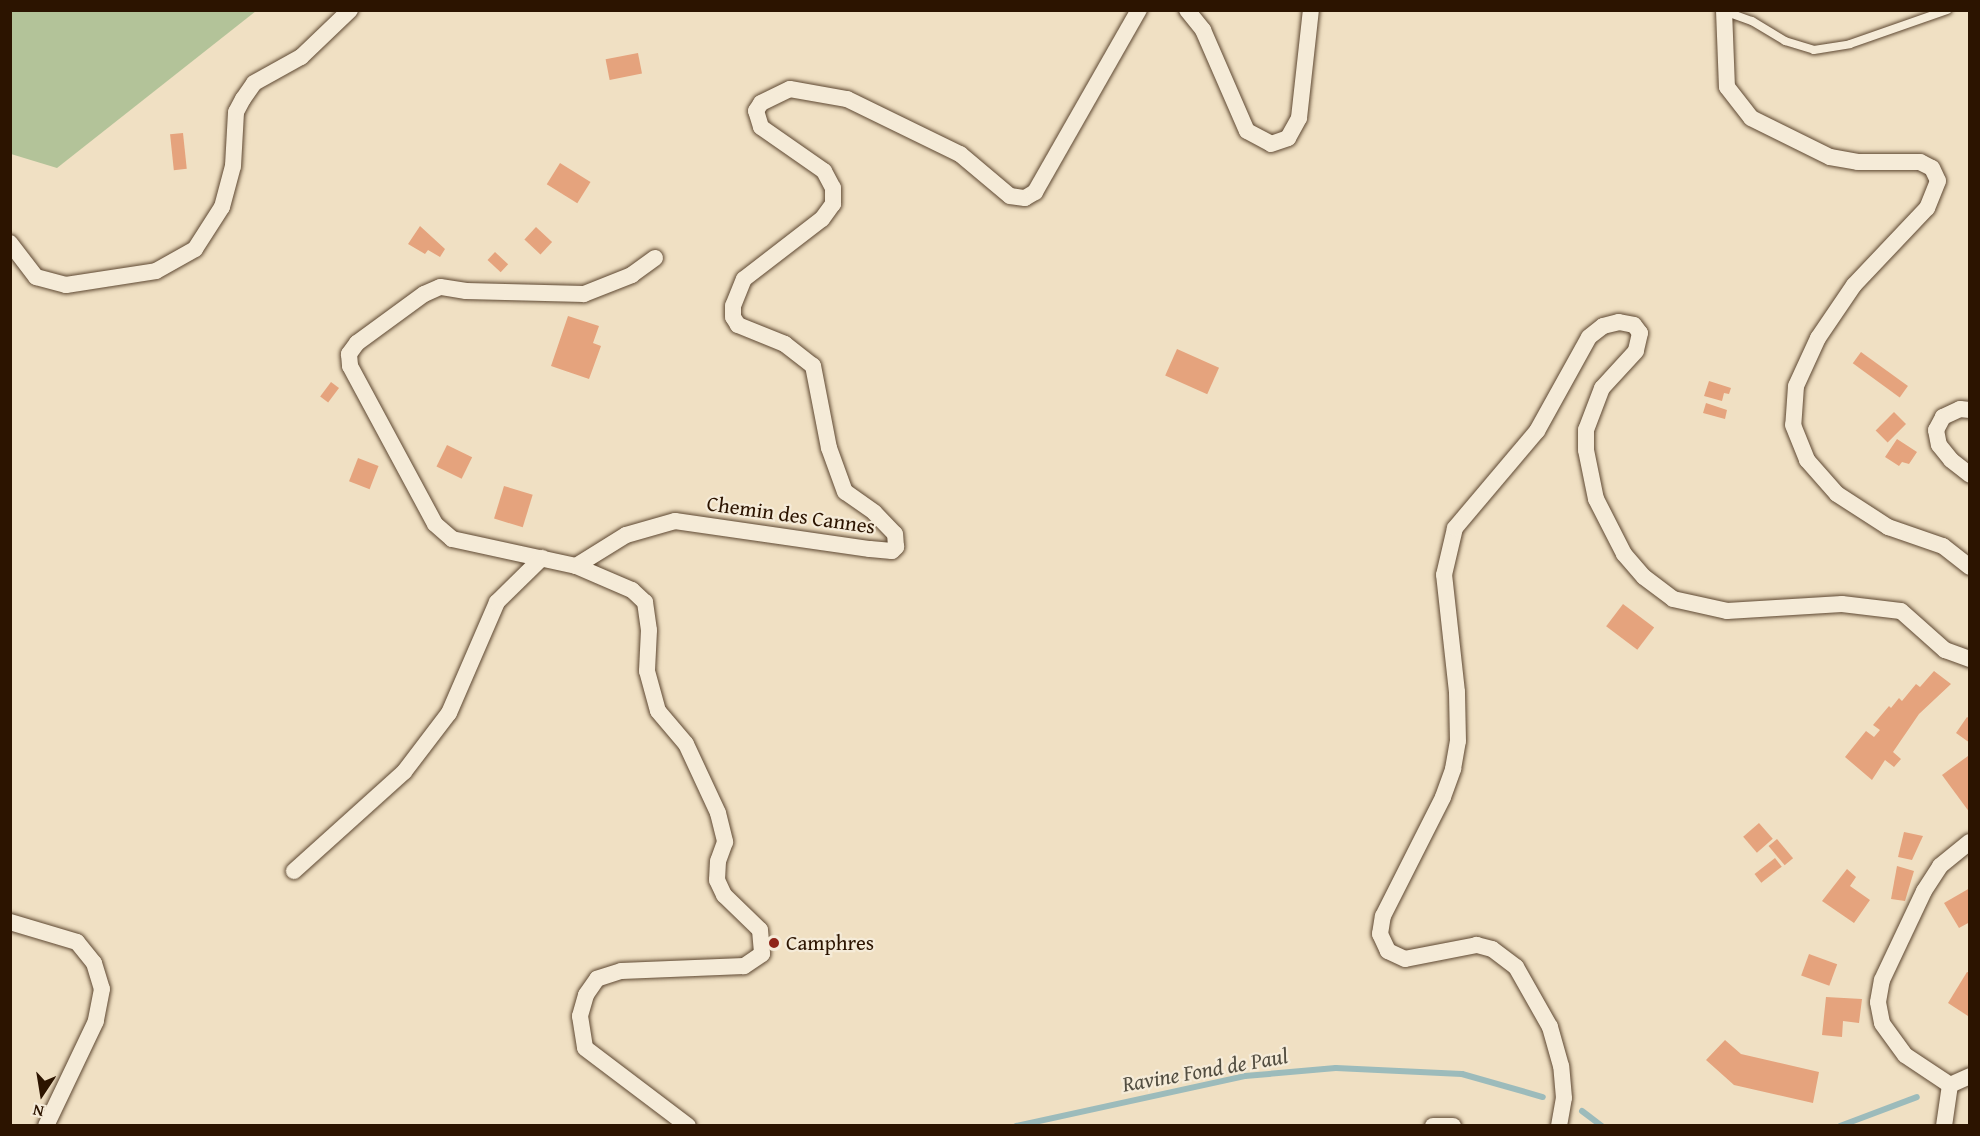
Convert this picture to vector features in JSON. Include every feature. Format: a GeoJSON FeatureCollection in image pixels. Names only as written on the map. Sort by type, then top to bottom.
{"type":"FeatureCollection","features":[{"type":"Feature","properties":{"kind":"street"},"geometry":{"type":"LineString","coordinates":[[10,243],[36,277],[66,285],[156,271],[195,249],[222,207],[233,166],[236,112],[243,99],[254,84],[301,57],[350,10]]}},
{"type":"Feature","properties":{"kind":"street","name":"Chemin des Cannes"},"geometry":{"type":"LineString","coordinates":[[576,566],[626,535],[675,521],[892,551],[896,547],[895,534],[874,512],[845,492],[829,448],[813,366],[785,344],[738,325],[733,316],[732,306],[744,279],[822,219],[833,204],[833,188],[824,171],[761,128],[756,111],[761,103],[790,89],[847,99],[960,154],[995,186],[1010,196],[1025,198],[1035,192],[1139,10]]}},
{"type":"Feature","properties":{"kind":"street"},"geometry":{"type":"LineString","coordinates":[[1187,10],[1203,30],[1246,131],[1270,144],[1288,138],[1299,118],[1311,10]]}},
{"type":"Feature","properties":{"kind":"street"},"geometry":{"type":"LineString","coordinates":[[1724,11],[1727,87],[1750,118],[1830,157],[1858,162],[1920,162],[1932,168],[1938,181],[1927,208],[1854,285],[1818,338],[1796,386],[1793,425],[1807,460],[1837,494],[1888,527],[1943,546],[1970,567]]}},
{"type":"Feature","properties":{"kind":"street"},"geometry":{"type":"LineString","coordinates":[[655,258],[632,275],[584,294],[466,291],[440,287],[424,294],[357,343],[349,354],[350,366],[435,524],[452,538],[576,566],[632,590],[645,602],[649,630],[647,671],[658,711],[686,744],[718,813],[724,842],[718,861],[717,880],[724,895],[760,930],[762,954],[744,966],[621,971],[597,979],[586,995],[580,1016],[585,1048],[688,1125]]}},
{"type":"Feature","properties":{"kind":"street"},"geometry":{"type":"LineString","coordinates":[[1558,1125],[1564,1098],[1561,1066],[1550,1027],[1515,967],[1492,949],[1477,945],[1405,959],[1388,951],[1380,934],[1383,916],[1443,797],[1453,769],[1458,741],[1457,692],[1444,575],[1455,528],[1537,431],[1589,337],[1604,326],[1619,322],[1634,325],[1640,333],[1636,351],[1602,388],[1586,430],[1586,450],[1596,499],[1624,554],[1644,577],[1673,599],[1727,611],[1842,604],[1901,611],[1945,650],[1970,659]]}},
{"type":"Feature","properties":{"kind":"street"},"geometry":{"type":"LineString","coordinates":[[1970,410],[1960,410],[1942,417],[1936,430],[1939,445],[1951,460],[1970,475]]}},
{"type":"Feature","properties":{"kind":"street"},"geometry":{"type":"LineString","coordinates":[[294,871],[404,772],[449,713],[497,602],[542,558]]}},
{"type":"Feature","properties":{"kind":"street"},"geometry":{"type":"LineString","coordinates":[[1950,1085],[1905,1055],[1882,1023],[1878,1002],[1882,980],[1924,891],[1940,866],[1970,842]]}},
{"type":"Feature","properties":{"kind":"street"},"geometry":{"type":"LineString","coordinates":[[10,922],[77,942],[94,963],[102,989],[96,1021],[45,1125]]}},
{"type":"Feature","properties":{"kind":"street"},"geometry":{"type":"LineString","coordinates":[[1950,1085],[1970,1076]]}},
{"type":"Feature","properties":{"kind":"street"},"geometry":{"type":"LineString","coordinates":[[1944,1125],[1950,1085]]}},
{"type":"Feature","properties":{"kind":"street"},"geometry":{"type":"LineString","coordinates":[[1433,1125],[1453,1125]]}},
{"type":"Feature","properties":{"kind":"lane"},"geometry":{"type":"LineString","coordinates":[[1724,11],[1752,21],[1785,41],[1814,50],[1850,44],[1947,10]]}},
{"type":"Feature","properties":{"kind":"green space"},"geometry":{"type":"Polygon","coordinates":[[[10,11],[256,11],[57,168],[11,154],[10,11]]]}},
{"type":"Feature","properties":{"kind":"building"},"geometry":{"type":"Polygon","coordinates":[[[638,53],[642,74],[610,80],[606,59],[638,53]]]}},
{"type":"Feature","properties":{"kind":"building"},"geometry":{"type":"Polygon","coordinates":[[[183,133],[187,169],[174,170],[170,134],[183,133]]]}},
{"type":"Feature","properties":{"kind":"building"},"geometry":{"type":"Polygon","coordinates":[[[560,163],[591,182],[577,203],[547,184],[560,163]]]}},
{"type":"Feature","properties":{"kind":"building"},"geometry":{"type":"Polygon","coordinates":[[[420,226],[445,249],[440,257],[428,250],[425,254],[408,244],[420,226]]]}},
{"type":"Feature","properties":{"kind":"building"},"geometry":{"type":"Polygon","coordinates":[[[536,227],[552,242],[540,254],[524,239],[536,227]]]}},
{"type":"Feature","properties":{"kind":"building"},"geometry":{"type":"Polygon","coordinates":[[[495,252],[508,264],[501,272],[487,260],[495,252]]]}},
{"type":"Feature","properties":{"kind":"building"},"geometry":{"type":"Polygon","coordinates":[[[568,316],[599,326],[593,343],[601,346],[589,379],[551,366],[568,316]]]}},
{"type":"Feature","properties":{"kind":"building"},"geometry":{"type":"Polygon","coordinates":[[[1177,349],[1219,368],[1207,394],[1165,375],[1177,349]]]}},
{"type":"Feature","properties":{"kind":"building"},"geometry":{"type":"Polygon","coordinates":[[[1861,352],[1908,386],[1900,397],[1853,363],[1861,352]]]}},
{"type":"Feature","properties":{"kind":"building"},"geometry":{"type":"Polygon","coordinates":[[[1709,381],[1731,388],[1729,394],[1724,393],[1722,401],[1704,396],[1709,381]]]}},
{"type":"Feature","properties":{"kind":"building"},"geometry":{"type":"Polygon","coordinates":[[[331,382],[339,388],[328,402],[320,396],[331,382]]]}},
{"type":"Feature","properties":{"kind":"building"},"geometry":{"type":"Polygon","coordinates":[[[1706,403],[1727,410],[1725,419],[1703,413],[1706,403]]]}},
{"type":"Feature","properties":{"kind":"building"},"geometry":{"type":"Polygon","coordinates":[[[1894,412],[1906,424],[1888,442],[1876,430],[1894,412]]]}},
{"type":"Feature","properties":{"kind":"building"},"geometry":{"type":"Polygon","coordinates":[[[1897,439],[1917,452],[1909,464],[1902,462],[1899,466],[1885,457],[1897,439]]]}},
{"type":"Feature","properties":{"kind":"building"},"geometry":{"type":"Polygon","coordinates":[[[447,445],[472,457],[462,479],[436,467],[447,445]]]}},
{"type":"Feature","properties":{"kind":"building"},"geometry":{"type":"Polygon","coordinates":[[[358,458],[379,466],[370,489],[349,481],[358,458]]]}},
{"type":"Feature","properties":{"kind":"building"},"geometry":{"type":"Polygon","coordinates":[[[504,486],[533,495],[523,527],[494,519],[504,486]]]}},
{"type":"Feature","properties":{"kind":"building"},"geometry":{"type":"Polygon","coordinates":[[[1623,604],[1654,627],[1637,650],[1606,626],[1623,604]]]}},
{"type":"Feature","properties":{"kind":"building"},"geometry":{"type":"Polygon","coordinates":[[[1934,671],[1951,684],[1919,714],[1893,752],[1901,759],[1894,767],[1885,760],[1872,780],[1845,757],[1866,731],[1874,737],[1880,730],[1873,725],[1889,706],[1891,708],[1899,698],[1902,701],[1916,684],[1920,687],[1934,671]]]}},
{"type":"Feature","properties":{"kind":"building"},"geometry":{"type":"Polygon","coordinates":[[[1967,717],[1970,719],[1970,743],[1956,733],[1967,717]]]}},
{"type":"Feature","properties":{"kind":"building"},"geometry":{"type":"Polygon","coordinates":[[[1968,756],[1970,758],[1970,813],[1942,775],[1968,756]]]}},
{"type":"Feature","properties":{"kind":"building"},"geometry":{"type":"Polygon","coordinates":[[[1759,823],[1773,839],[1757,853],[1743,837],[1759,823]]]}},
{"type":"Feature","properties":{"kind":"building"},"geometry":{"type":"Polygon","coordinates":[[[1904,832],[1923,836],[1912,860],[1898,857],[1904,832]]]}},
{"type":"Feature","properties":{"kind":"building"},"geometry":{"type":"Polygon","coordinates":[[[1777,839],[1793,858],[1785,865],[1769,846],[1777,839]]]}},
{"type":"Feature","properties":{"kind":"building"},"geometry":{"type":"Polygon","coordinates":[[[1775,858],[1782,867],[1761,883],[1755,874],[1775,858]]]}},
{"type":"Feature","properties":{"kind":"building"},"geometry":{"type":"Polygon","coordinates":[[[1897,866],[1914,871],[1905,901],[1891,899],[1897,866]]]}},
{"type":"Feature","properties":{"kind":"building"},"geometry":{"type":"Polygon","coordinates":[[[1847,869],[1856,877],[1850,886],[1870,900],[1854,923],[1822,901],[1847,869]]]}},
{"type":"Feature","properties":{"kind":"building"},"geometry":{"type":"Polygon","coordinates":[[[1970,888],[1970,922],[1959,928],[1944,903],[1970,888]]]}},
{"type":"Feature","properties":{"kind":"building"},"geometry":{"type":"Polygon","coordinates":[[[1809,954],[1837,964],[1829,986],[1801,976],[1809,954]]]}},
{"type":"Feature","properties":{"kind":"building"},"geometry":{"type":"Polygon","coordinates":[[[1967,972],[1970,973],[1968,1016],[1948,1003],[1967,972]]]}},
{"type":"Feature","properties":{"kind":"building"},"geometry":{"type":"Polygon","coordinates":[[[1826,997],[1862,999],[1859,1023],[1843,1021],[1842,1037],[1822,1035],[1826,997]]]}},
{"type":"Feature","properties":{"kind":"building"},"geometry":{"type":"Polygon","coordinates":[[[1725,1040],[1741,1054],[1819,1072],[1813,1103],[1734,1085],[1706,1060],[1725,1040]]]}},
{"type":"Feature","properties":{"kind":"waterway","name":"Ravine Fond de Paul"},"geometry":{"type":"LineString","coordinates":[[1016,1126],[1245,1076],[1336,1068],[1462,1074],[1543,1097]]}},
{"type":"Feature","properties":{"kind":"waterway","name":"Ravine Fond de Paul"},"geometry":{"type":"LineString","coordinates":[[1840,1126],[1917,1097]]}},
{"type":"Feature","properties":{"kind":"waterway","name":"Ravine Fond de Paul"},"geometry":{"type":"LineString","coordinates":[[1582,1111],[1602,1126]]}},
{"type":"Feature","properties":{"kind":"place","name":"Camphres"},"geometry":{"type":"Point","coordinates":[774,943]}}]}
